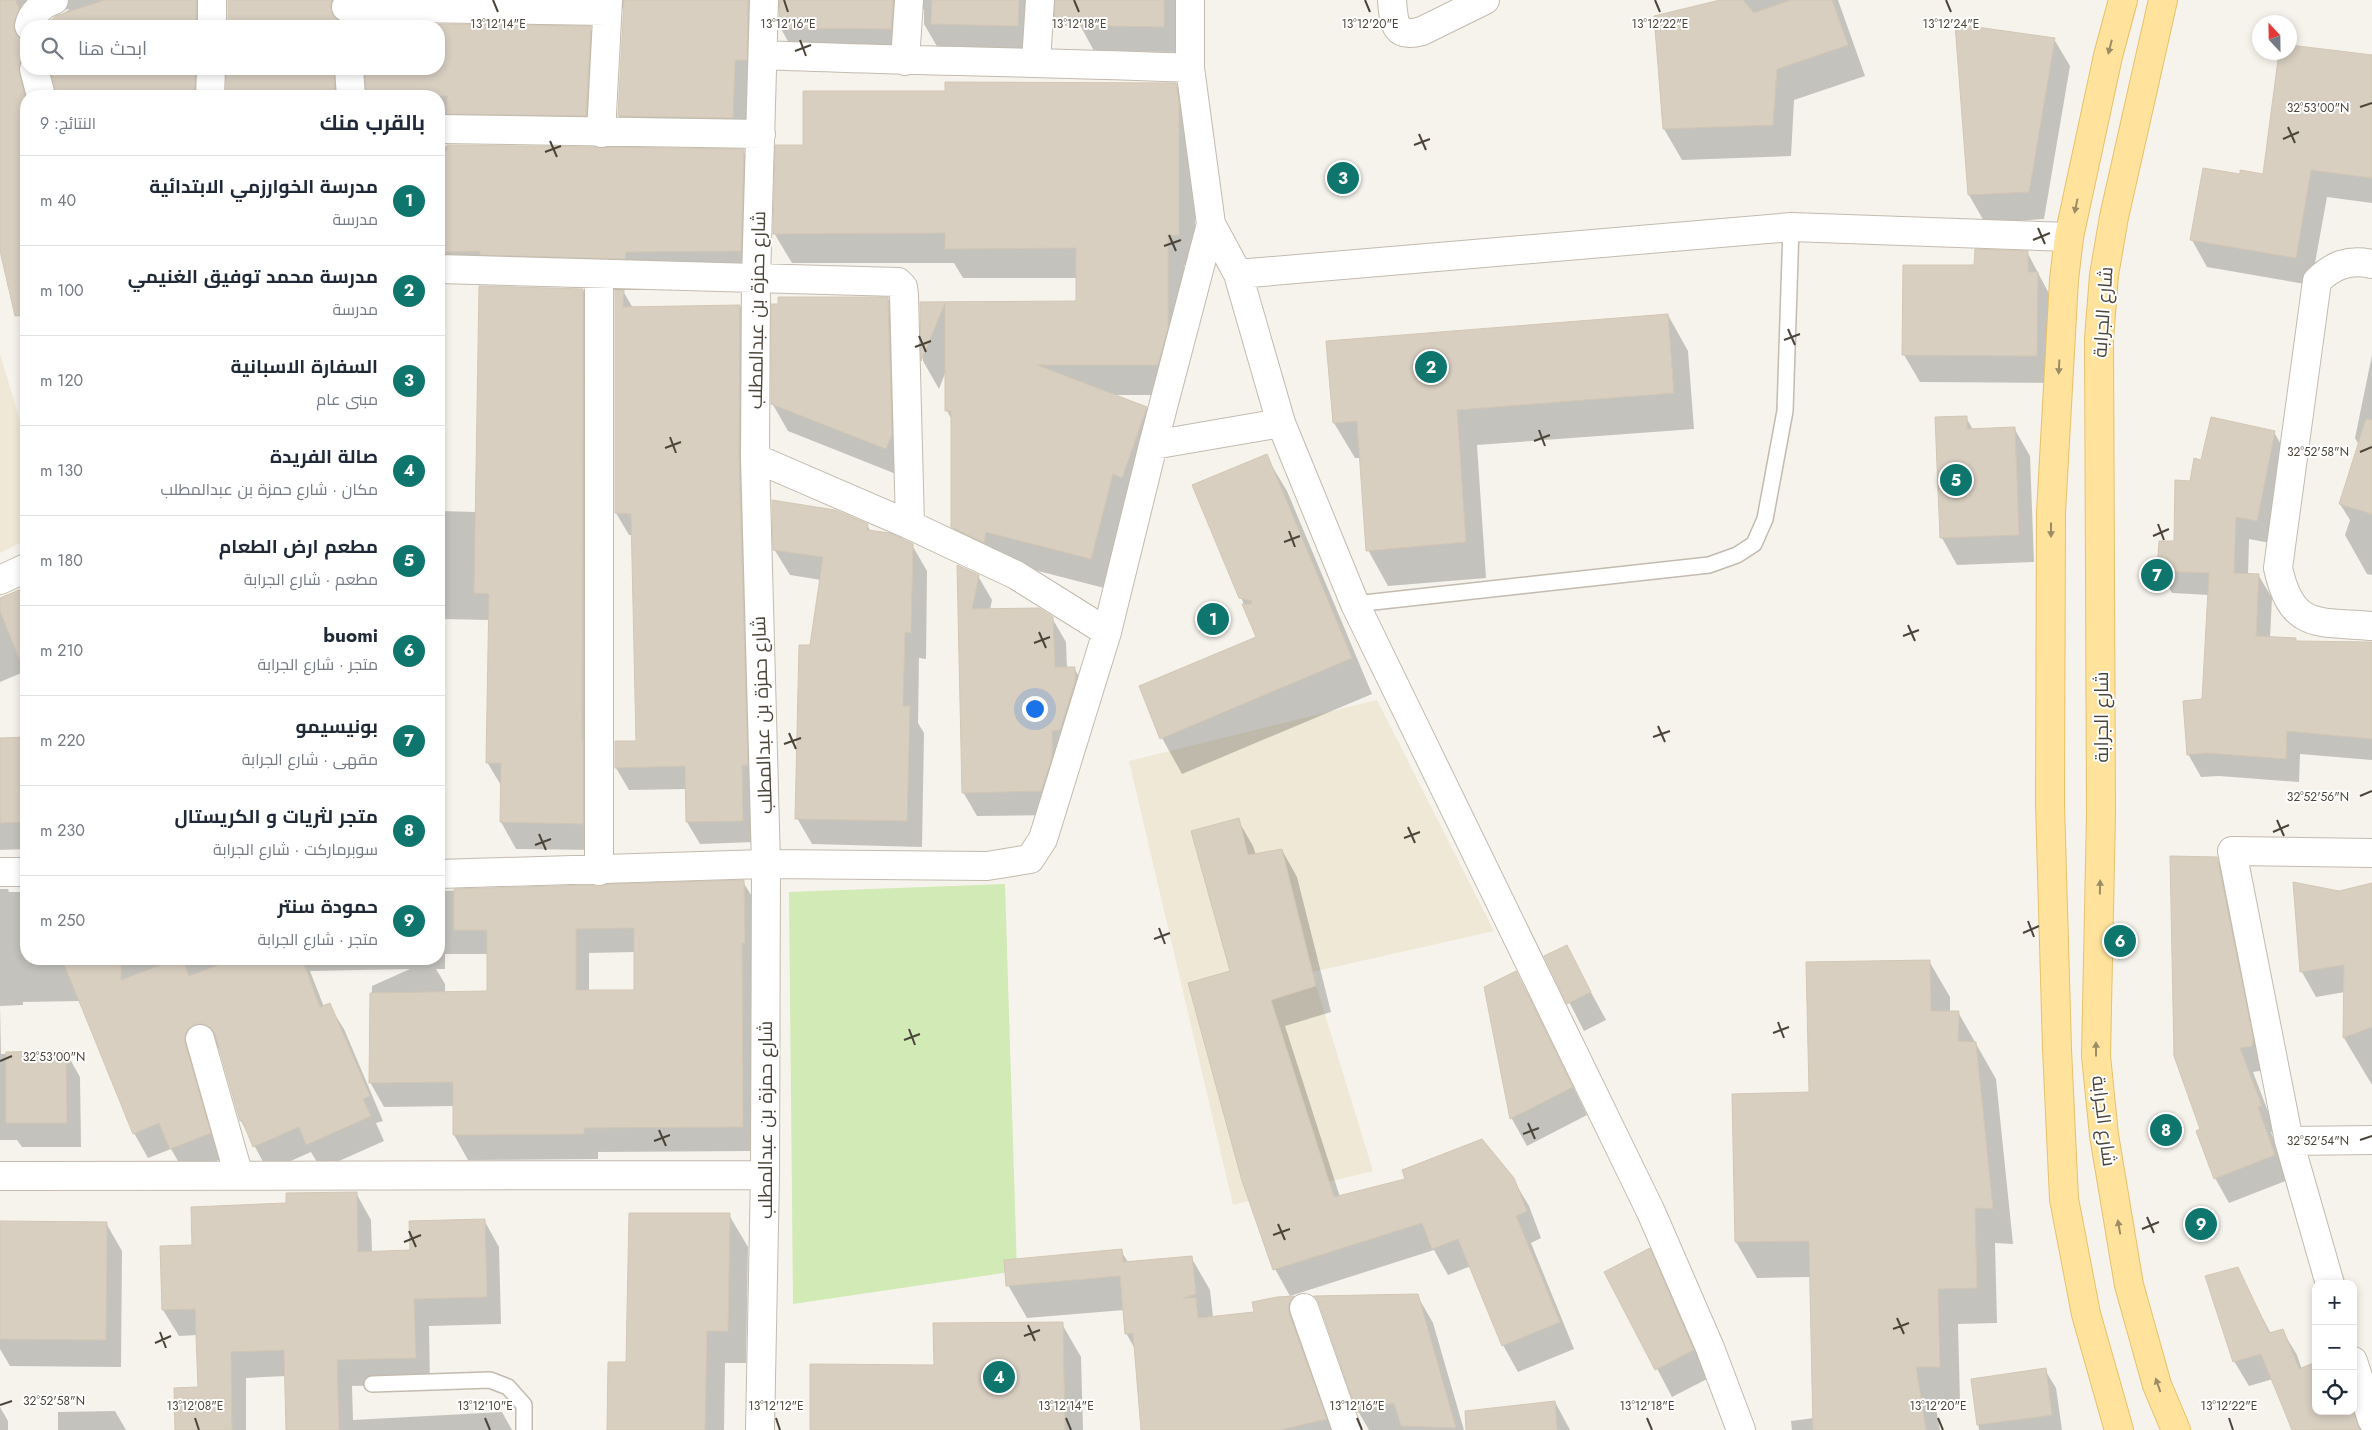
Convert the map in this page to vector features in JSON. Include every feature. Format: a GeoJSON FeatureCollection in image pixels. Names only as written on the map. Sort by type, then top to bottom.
{"type":"FeatureCollection","features":[{"type":"Feature","properties":{"kind":"main road"},"geometry":{"type":"LineString","coordinates":[[2119,1430],[2086,1314],[2064,1199],[2057,1049],[2050,803],[2051,513],[2064,280],[2069,237],[2108,56],[2123,0]]}},
{"type":"Feature","properties":{"kind":"main road","name":"شارع الجرابة"},"geometry":{"type":"LineString","coordinates":[[2164,0],[2114,217],[2104,275],[2099,339],[2101,814],[2096,1056],[2104,1135],[2129,1285],[2157,1386],[2176,1430]]}},
{"type":"Feature","properties":{"kind":"main road"},"geometry":{"type":"LineString","coordinates":[[2110,1400],[2110,1430]]}},
{"type":"Feature","properties":{"kind":"street"},"geometry":{"type":"LineString","coordinates":[[30,20],[46,2],[54,0]]}},
{"type":"Feature","properties":{"kind":"street"},"geometry":{"type":"LineString","coordinates":[[212,0],[212,20]]}},
{"type":"Feature","properties":{"kind":"street","name":"شارع حمزة بن عبدالمطلب"},"geometry":{"type":"LineString","coordinates":[[760,1430],[765,1176],[766,864],[754,458],[756,279],[764,0]]}},
{"type":"Feature","properties":{"kind":"street"},"geometry":{"type":"LineString","coordinates":[[905,62],[909,0]]}},
{"type":"Feature","properties":{"kind":"street"},"geometry":{"type":"LineString","coordinates":[[1036,62],[1040,0]]}},
{"type":"Feature","properties":{"kind":"street"},"geometry":{"type":"LineString","coordinates":[[1190,0],[1190,68],[1211,224],[1238,274],[1281,423],[1355,604],[1652,1212],[1710,1348],[1741,1430]]}},
{"type":"Feature","properties":{"kind":"street"},"geometry":{"type":"LineString","coordinates":[[1392,0],[1393,19],[1398,30],[1403,34],[1422,31],[1485,0]]}},
{"type":"Feature","properties":{"kind":"street"},"geometry":{"type":"LineString","coordinates":[[346,11],[608,5],[601,133]]}},
{"type":"Feature","properties":{"kind":"street"},"geometry":{"type":"LineString","coordinates":[[763,55],[905,62],[1036,62],[1190,68]]}},
{"type":"Feature","properties":{"kind":"street"},"geometry":{"type":"LineString","coordinates":[[36,75],[39,90]]}},
{"type":"Feature","properties":{"kind":"street"},"geometry":{"type":"LineString","coordinates":[[210,90],[211,75]]}},
{"type":"Feature","properties":{"kind":"street"},"geometry":{"type":"LineString","coordinates":[[349,75],[351,90]]}},
{"type":"Feature","properties":{"kind":"street"},"geometry":{"type":"LineString","coordinates":[[445,129],[761,134]]}},
{"type":"Feature","properties":{"kind":"street"},"geometry":{"type":"LineString","coordinates":[[445,874],[599,871],[766,864],[987,866],[1030,859],[1043,839],[1107,632],[1153,445],[1211,224]]}},
{"type":"Feature","properties":{"kind":"street"},"geometry":{"type":"LineString","coordinates":[[1238,274],[1791,228],[2069,237]]}},
{"type":"Feature","properties":{"kind":"street"},"geometry":{"type":"LineString","coordinates":[[2372,264],[2344,262],[2330,268],[2316,281],[2278,568],[2283,588],[2300,615],[2310,621],[2372,626]]}},
{"type":"Feature","properties":{"kind":"street"},"geometry":{"type":"LineString","coordinates":[[445,269],[898,282],[903,287],[910,524]]}},
{"type":"Feature","properties":{"kind":"street"},"geometry":{"type":"LineString","coordinates":[[599,274],[599,871]]}},
{"type":"Feature","properties":{"kind":"street"},"geometry":{"type":"LineString","coordinates":[[1153,445],[1281,423]]}},
{"type":"Feature","properties":{"kind":"street"},"geometry":{"type":"LineString","coordinates":[[754,458],[910,524],[1016,575],[1107,632]]}},
{"type":"Feature","properties":{"kind":"street"},"geometry":{"type":"LineString","coordinates":[[0,580],[20,571]]}},
{"type":"Feature","properties":{"kind":"street"},"geometry":{"type":"LineString","coordinates":[[2329,1280],[2289,1140],[2232,850],[2372,852]]}},
{"type":"Feature","properties":{"kind":"street"},"geometry":{"type":"LineString","coordinates":[[0,872],[20,872]]}},
{"type":"Feature","properties":{"kind":"street"},"geometry":{"type":"LineString","coordinates":[[200,1039],[239,1176]]}},
{"type":"Feature","properties":{"kind":"street"},"geometry":{"type":"LineString","coordinates":[[2289,1140],[2372,1140]]}},
{"type":"Feature","properties":{"kind":"street"},"geometry":{"type":"LineString","coordinates":[[0,1176],[765,1176]]}},
{"type":"Feature","properties":{"kind":"street"},"geometry":{"type":"LineString","coordinates":[[1304,1308],[1347,1430]]}},
{"type":"Feature","properties":{"kind":"street"},"geometry":{"type":"LineString","coordinates":[[2356,1370],[2372,1420]]}},
{"type":"Feature","properties":{"kind":"lane"},"geometry":{"type":"LineString","coordinates":[[1355,604],[1709,565],[1738,555],[1754,544],[1765,519],[1785,411],[1791,228]]}},
{"type":"Feature","properties":{"kind":"lane"},"geometry":{"type":"LineString","coordinates":[[372,1384],[490,1380],[508,1387],[524,1405],[524,1430]]}},
{"type":"Feature","properties":{"kind":"shaded area"},"geometry":{"type":"Polygon","coordinates":[[[0,354],[20,420],[20,543],[0,553],[0,354]]]}},
{"type":"Feature","properties":{"kind":"shaded area"},"geometry":{"type":"Polygon","coordinates":[[[1377,700],[1494,931],[1312,972],[1373,1171],[1233,1205],[1129,761],[1377,700]]]}},
{"type":"Feature","properties":{"kind":"green space"},"geometry":{"type":"Polygon","coordinates":[[[1005,884],[1017,1271],[793,1304],[789,892],[1005,884]]]}},
{"type":"Feature","properties":{"kind":"building"},"geometry":{"type":"Polygon","coordinates":[[[0,0],[16,0],[19,9],[14,22],[14,30],[20,38],[19,72],[23,90],[20,90],[20,316],[15,316],[0,251],[0,0]]]}},
{"type":"Feature","properties":{"kind":"building"},"geometry":{"type":"Polygon","coordinates":[[[105,0],[196,0],[196,20],[52,20],[56,16],[105,0]]]}},
{"type":"Feature","properties":{"kind":"building"},"geometry":{"type":"Polygon","coordinates":[[[228,0],[332,0],[330,7],[337,20],[228,20],[228,0]]]}},
{"type":"Feature","properties":{"kind":"building"},"geometry":{"type":"Polygon","coordinates":[[[624,0],[748,0],[747,60],[735,60],[733,118],[618,116],[624,0]]]}},
{"type":"Feature","properties":{"kind":"building"},"geometry":{"type":"Polygon","coordinates":[[[780,0],[893,0],[891,29],[779,28],[780,0]]]}},
{"type":"Feature","properties":{"kind":"building"},"geometry":{"type":"Polygon","coordinates":[[[932,0],[1019,0],[1018,26],[931,24],[932,0]]]}},
{"type":"Feature","properties":{"kind":"building"},"geometry":{"type":"Polygon","coordinates":[[[1055,0],[1164,0],[1164,27],[1054,25],[1055,0]]]}},
{"type":"Feature","properties":{"kind":"building"},"geometry":{"type":"Polygon","coordinates":[[[1720,0],[1743,0],[1754,13],[1791,0],[1832,0],[1848,45],[1777,69],[1773,125],[1663,129],[1654,16],[1720,0]]]}},
{"type":"Feature","properties":{"kind":"building"},"geometry":{"type":"Polygon","coordinates":[[[445,24],[591,26],[586,116],[447,114],[445,90],[366,90],[365,75],[445,75],[445,24]]]}},
{"type":"Feature","properties":{"kind":"building"},"geometry":{"type":"Polygon","coordinates":[[[1955,24],[2055,38],[2029,192],[1968,195],[1955,24]]]}},
{"type":"Feature","properties":{"kind":"building"},"geometry":{"type":"Polygon","coordinates":[[[2297,46],[2372,55],[2372,178],[2311,170],[2296,258],[2190,240],[2203,168],[2240,174],[2240,170],[2263,174],[2278,60],[2297,60],[2297,46]]]}},
{"type":"Feature","properties":{"kind":"building"},"geometry":{"type":"Polygon","coordinates":[[[51,75],[195,75],[195,90],[55,90],[51,75]]]}},
{"type":"Feature","properties":{"kind":"building"},"geometry":{"type":"Polygon","coordinates":[[[226,75],[334,75],[335,90],[226,90],[226,75]]]}},
{"type":"Feature","properties":{"kind":"building"},"geometry":{"type":"Polygon","coordinates":[[[945,82],[1176,83],[1179,102],[1179,235],[1168,235],[1168,328],[1158,365],[1037,365],[1147,407],[1122,478],[1113,474],[1091,559],[986,532],[984,543],[951,527],[951,411],[945,411],[945,303],[921,361],[920,302],[1076,301],[1076,248],[945,249],[945,233],[773,234],[775,145],[803,145],[803,91],[945,91],[945,82]]]}},
{"type":"Feature","properties":{"kind":"building"},"geometry":{"type":"Polygon","coordinates":[[[447,145],[744,149],[741,251],[626,252],[625,259],[480,255],[480,251],[445,252],[445,151],[447,151],[447,145]]]}},
{"type":"Feature","properties":{"kind":"building"},"geometry":{"type":"Polygon","coordinates":[[[1975,249],[2028,251],[2028,272],[2038,272],[2037,356],[1902,355],[1903,265],[1974,265],[1975,249]]]}},
{"type":"Feature","properties":{"kind":"building"},"geometry":{"type":"Polygon","coordinates":[[[479,286],[583,289],[583,824],[500,822],[501,763],[486,763],[489,594],[474,593],[479,286]]]}},
{"type":"Feature","properties":{"kind":"building"},"geometry":{"type":"Polygon","coordinates":[[[615,290],[624,290],[623,307],[740,305],[739,458],[748,765],[742,765],[743,821],[686,822],[685,766],[615,768],[615,741],[636,741],[631,514],[615,513],[615,290]]]}},
{"type":"Feature","properties":{"kind":"building"},"geometry":{"type":"Polygon","coordinates":[[[778,297],[888,297],[892,434],[886,449],[771,404],[771,304],[778,304],[778,297]]]}},
{"type":"Feature","properties":{"kind":"building"},"geometry":{"type":"Polygon","coordinates":[[[1668,314],[1674,393],[1457,410],[1466,542],[1366,551],[1357,421],[1333,423],[1326,341],[1668,314]]]}},
{"type":"Feature","properties":{"kind":"building"},"geometry":{"type":"Polygon","coordinates":[[[1967,416],[1967,429],[2015,427],[2019,535],[1940,538],[1935,417],[1967,416]]]}},
{"type":"Feature","properties":{"kind":"building"},"geometry":{"type":"Polygon","coordinates":[[[2211,417],[2275,431],[2257,521],[2236,517],[2234,573],[2259,574],[2256,636],[2296,638],[2296,641],[2372,642],[2372,739],[2287,731],[2286,759],[2206,753],[2187,755],[2183,701],[2202,699],[2209,573],[2157,571],[2159,541],[2174,541],[2175,480],[2190,481],[2194,458],[2201,460],[2211,417]]]}},
{"type":"Feature","properties":{"kind":"building"},"geometry":{"type":"Polygon","coordinates":[[[2366,419],[2372,420],[2372,514],[2339,504],[2366,419]]]}},
{"type":"Feature","properties":{"kind":"building"},"geometry":{"type":"Polygon","coordinates":[[[1267,454],[1352,658],[1160,739],[1139,686],[1256,637],[1242,604],[1251,604],[1252,601],[1239,598],[1192,485],[1267,454]]]}},
{"type":"Feature","properties":{"kind":"building"},"geometry":{"type":"Polygon","coordinates":[[[772,500],[835,510],[868,524],[867,530],[890,533],[913,544],[911,633],[905,632],[903,706],[910,706],[907,821],[795,819],[799,645],[810,645],[823,557],[773,550],[772,500]]]}},
{"type":"Feature","properties":{"kind":"building"},"geometry":{"type":"Polygon","coordinates":[[[957,565],[979,575],[972,609],[1039,608],[1053,617],[1055,667],[1075,667],[1075,682],[1060,730],[1052,731],[1052,757],[1041,791],[962,793],[957,565]]]}},
{"type":"Feature","properties":{"kind":"building"},"geometry":{"type":"Polygon","coordinates":[[[20,590],[20,661],[0,611],[0,598],[20,590]]]}},
{"type":"Feature","properties":{"kind":"building"},"geometry":{"type":"Polygon","coordinates":[[[20,737],[20,822],[0,823],[0,738],[20,737]]]}},
{"type":"Feature","properties":{"kind":"building"},"geometry":{"type":"Polygon","coordinates":[[[1239,818],[1248,855],[1282,849],[1316,986],[1271,1000],[1334,1197],[1405,1179],[1402,1170],[1482,1139],[1514,1178],[1527,1211],[1516,1216],[1560,1322],[1502,1346],[1458,1239],[1432,1249],[1422,1223],[1273,1270],[1242,1181],[1188,983],[1230,971],[1191,831],[1239,818]]]}},
{"type":"Feature","properties":{"kind":"building"},"geometry":{"type":"Polygon","coordinates":[[[2170,856],[2217,857],[2253,1037],[2252,1046],[2240,1048],[2262,1106],[2258,1107],[2275,1155],[2214,1179],[2196,1131],[2200,1129],[2174,1056],[2170,856]]]}},
{"type":"Feature","properties":{"kind":"building"},"geometry":{"type":"Polygon","coordinates":[[[744,880],[745,943],[742,943],[743,1127],[584,1128],[584,1134],[453,1135],[453,1082],[369,1083],[370,993],[487,991],[487,930],[454,930],[454,889],[592,885],[599,887],[607,884],[744,880]],[[634,928],[576,929],[576,990],[634,990],[634,928]]]}},
{"type":"Feature","properties":{"kind":"building"},"geometry":{"type":"Polygon","coordinates":[[[2293,882],[2339,891],[2372,883],[2372,1027],[2343,1038],[2344,965],[2300,972],[2293,882]]]}},
{"type":"Feature","properties":{"kind":"building"},"geometry":{"type":"Polygon","coordinates":[[[1567,945],[1591,992],[1567,1004],[1544,956],[1567,945]]]}},
{"type":"Feature","properties":{"kind":"building"},"geometry":{"type":"Polygon","coordinates":[[[1930,960],[1931,1011],[1959,1011],[1958,1041],[1976,1042],[1993,1209],[1975,1208],[1977,1288],[1938,1289],[1940,1367],[1916,1367],[1926,1430],[1813,1430],[1809,1241],[1735,1242],[1732,1094],[1809,1092],[1806,962],[1930,960]]]}},
{"type":"Feature","properties":{"kind":"building"},"geometry":{"type":"Polygon","coordinates":[[[64,965],[121,965],[121,980],[161,965],[184,965],[189,976],[218,965],[304,965],[320,1007],[330,1003],[370,1096],[363,1099],[371,1116],[306,1145],[299,1127],[253,1147],[242,1120],[240,1121],[215,1034],[210,1027],[196,1024],[188,1029],[185,1043],[211,1133],[170,1149],[159,1123],[133,1134],[64,965]]]}},
{"type":"Feature","properties":{"kind":"building"},"geometry":{"type":"Polygon","coordinates":[[[1516,971],[1573,1087],[1510,1119],[1484,987],[1516,971]]]}},
{"type":"Feature","properties":{"kind":"building"},"geometry":{"type":"Polygon","coordinates":[[[66,1051],[67,1123],[6,1123],[6,1052],[66,1051]]]}},
{"type":"Feature","properties":{"kind":"building"},"geometry":{"type":"Polygon","coordinates":[[[357,1192],[358,1252],[410,1250],[409,1221],[485,1219],[487,1297],[414,1299],[416,1358],[337,1360],[339,1430],[286,1430],[284,1350],[231,1352],[232,1430],[175,1430],[174,1388],[198,1387],[195,1309],[162,1310],[160,1246],[192,1245],[191,1207],[286,1203],[286,1193],[357,1192]]]}},
{"type":"Feature","properties":{"kind":"building"},"geometry":{"type":"Polygon","coordinates":[[[629,1213],[730,1213],[728,1331],[707,1331],[705,1430],[607,1430],[608,1362],[626,1362],[629,1213]]]}},
{"type":"Feature","properties":{"kind":"building"},"geometry":{"type":"Polygon","coordinates":[[[0,1221],[107,1222],[106,1340],[0,1339],[0,1221]]]}},
{"type":"Feature","properties":{"kind":"building"},"geometry":{"type":"Polygon","coordinates":[[[1650,1248],[1694,1350],[1655,1370],[1604,1272],[1650,1248]]]}},
{"type":"Feature","properties":{"kind":"building"},"geometry":{"type":"Polygon","coordinates":[[[1122,1249],[1123,1262],[1192,1256],[1196,1294],[1183,1298],[1196,1298],[1198,1318],[1254,1312],[1252,1302],[1294,1296],[1289,1305],[1289,1313],[1327,1419],[1280,1430],[1141,1430],[1133,1333],[1125,1334],[1120,1276],[1006,1286],[1004,1260],[1122,1249]]]}},
{"type":"Feature","properties":{"kind":"building"},"geometry":{"type":"Polygon","coordinates":[[[2238,1267],[2269,1333],[2283,1329],[2299,1369],[2312,1364],[2312,1415],[2354,1415],[2360,1430],[2292,1430],[2261,1354],[2233,1362],[2205,1276],[2238,1267]]]}},
{"type":"Feature","properties":{"kind":"building"},"geometry":{"type":"Polygon","coordinates":[[[1418,1294],[1456,1428],[1401,1426],[1394,1403],[1357,1412],[1319,1303],[1314,1296],[1418,1294]]]}},
{"type":"Feature","properties":{"kind":"building"},"geometry":{"type":"Polygon","coordinates":[[[1063,1322],[1065,1430],[810,1430],[810,1364],[934,1365],[933,1323],[1063,1322]]]}},
{"type":"Feature","properties":{"kind":"building"},"geometry":{"type":"Polygon","coordinates":[[[2046,1368],[2052,1415],[1977,1425],[1971,1379],[2046,1368]]]}},
{"type":"Feature","properties":{"kind":"building"},"geometry":{"type":"Polygon","coordinates":[[[1555,1401],[1557,1430],[1466,1430],[1465,1411],[1555,1401]]]}},
{"type":"Feature","properties":{"kind":"place","name":"السفارة الاسبانية"},"geometry":{"type":"Point","coordinates":[1343,178]}},
{"type":"Feature","properties":{"kind":"place","name":"مدرسة محمد توفيق الغنيمي"},"geometry":{"type":"Point","coordinates":[1431,367]}},
{"type":"Feature","properties":{"kind":"place","name":"مطعم ارض الطعام"},"geometry":{"type":"Point","coordinates":[1956,480]}},
{"type":"Feature","properties":{"kind":"place","name":"بونيسيمو"},"geometry":{"type":"Point","coordinates":[2157,575]}},
{"type":"Feature","properties":{"kind":"place","name":"مدرسة الخوارزمي الابتدائية"},"geometry":{"type":"Point","coordinates":[1213,619]}},
{"type":"Feature","properties":{"kind":"place","name":"buomi"},"geometry":{"type":"Point","coordinates":[2120,941]}},
{"type":"Feature","properties":{"kind":"place","name":"متجر لثريات و الكريستال"},"geometry":{"type":"Point","coordinates":[2166,1130]}},
{"type":"Feature","properties":{"kind":"place","name":"حمودة سنتر"},"geometry":{"type":"Point","coordinates":[2201,1224]}},
{"type":"Feature","properties":{"kind":"place","name":"صالة الفريدة"},"geometry":{"type":"Point","coordinates":[999,1377]}}]}
